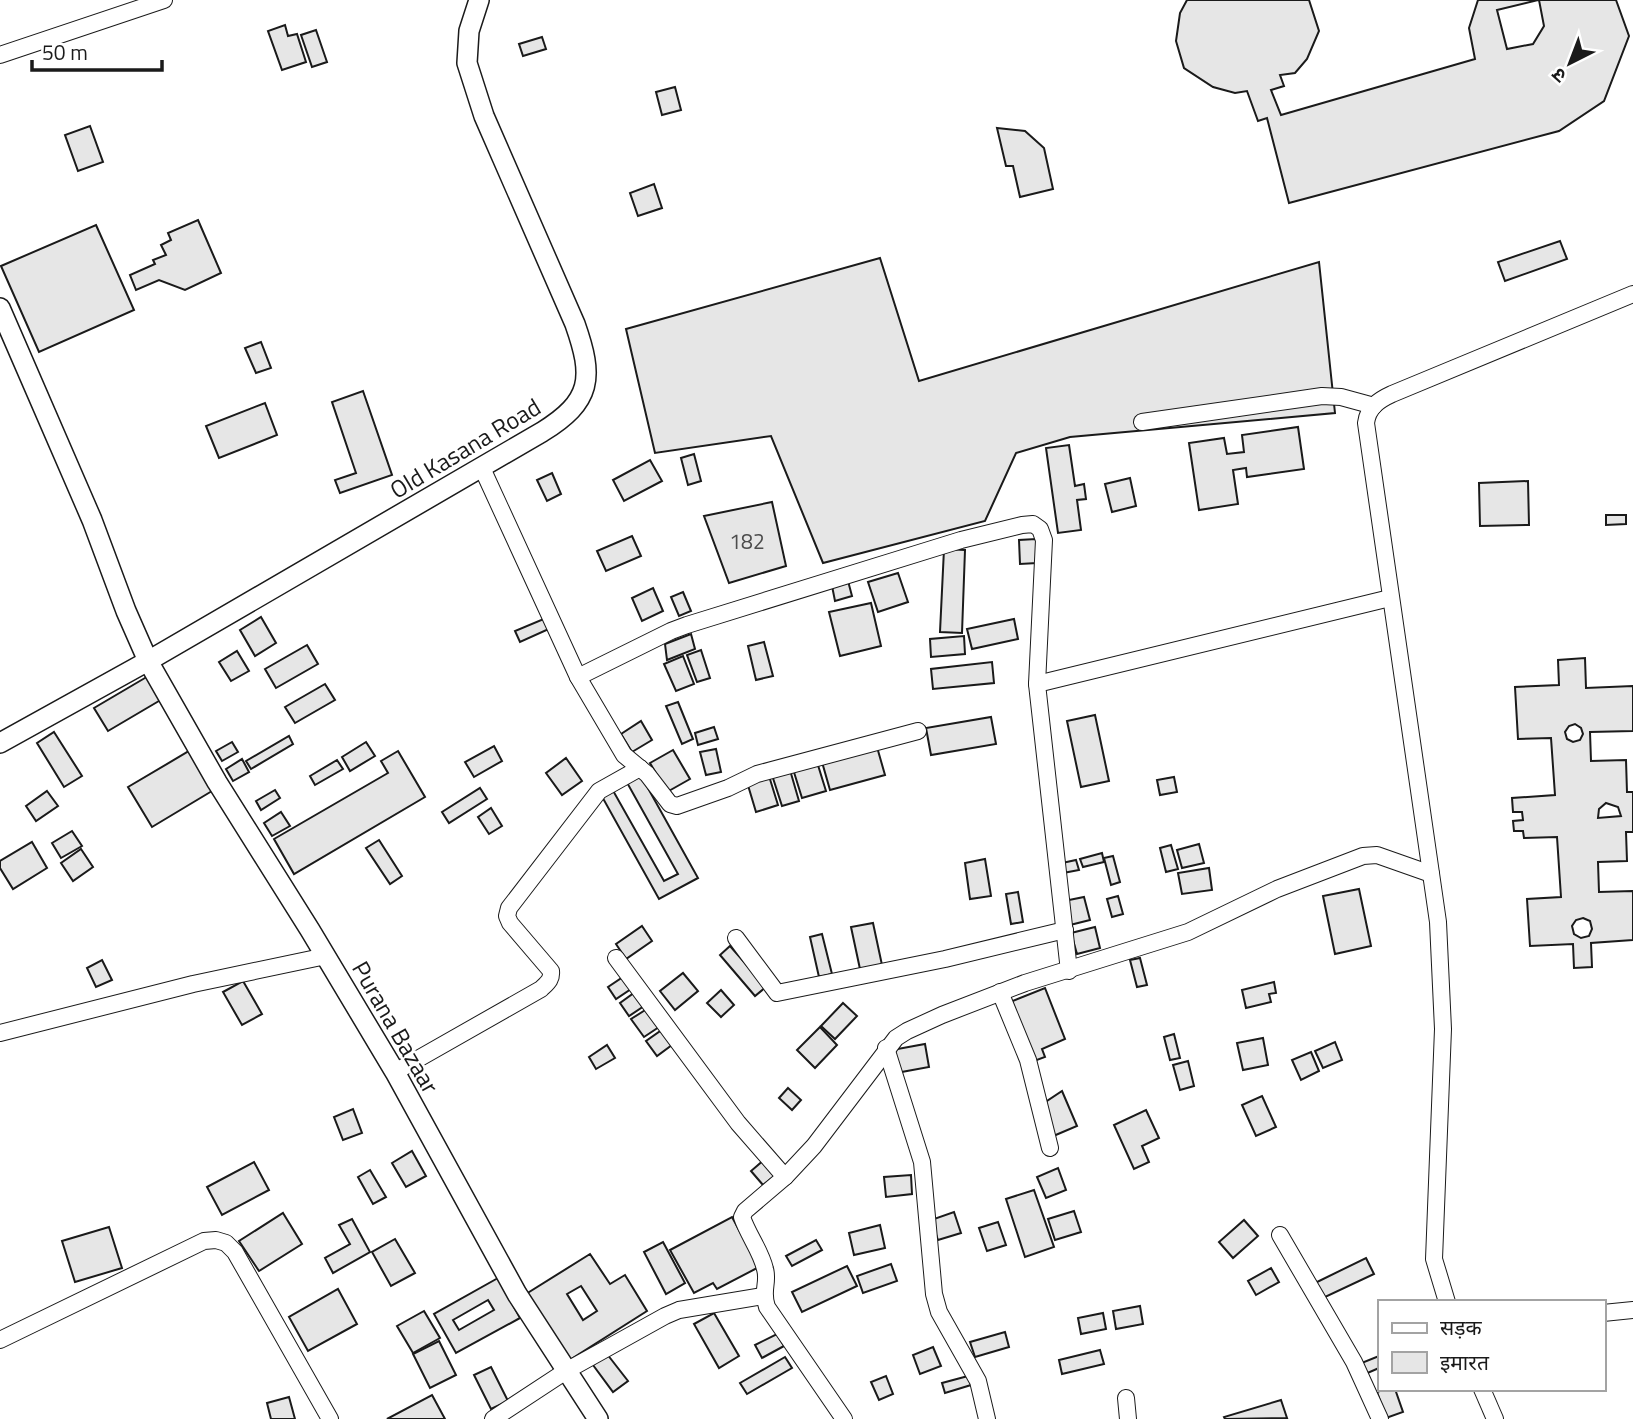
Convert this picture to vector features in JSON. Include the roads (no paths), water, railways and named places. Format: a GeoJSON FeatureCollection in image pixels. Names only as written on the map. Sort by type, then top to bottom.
{"type":"FeatureCollection","features":[{"type":"Feature","properties":{"kind":"street"},"geometry":{"type":"LineString","coordinates":[[0,55],[164,0]]}},
{"type":"Feature","properties":{"kind":"street","name":"Old Kasana Road"},"geometry":{"type":"LineString","coordinates":[[0,743],[148,661],[482,468],[556,424],[577,405],[585,388],[586,360],[575,324],[484,116],[467,63],[469,31],[479,0]]}},
{"type":"Feature","properties":{"kind":"street"},"geometry":{"type":"LineString","coordinates":[[1446,1300],[1434,1259],[1443,1029],[1438,922],[1390,598],[1366,423],[1367,414],[1392,394],[1633,294]]}},
{"type":"Feature","properties":{"kind":"street","name":"Purana Bazaar"},"geometry":{"type":"LineString","coordinates":[[0,308],[92,520],[148,661],[217,782],[395,1072],[517,1294],[597,1419]]}},
{"type":"Feature","properties":{"kind":"street"},"geometry":{"type":"LineString","coordinates":[[1142,422],[1322,396],[1341,397],[1374,406]]}},
{"type":"Feature","properties":{"kind":"street"},"geometry":{"type":"LineString","coordinates":[[482,468],[578,677],[624,755],[640,768],[670,804],[677,806],[728,788],[757,774],[918,730]]}},
{"type":"Feature","properties":{"kind":"street"},"geometry":{"type":"LineString","coordinates":[[578,677],[671,631],[961,540],[1022,524],[1032,524],[1040,529],[1044,540],[1037,684],[1069,971]]}},
{"type":"Feature","properties":{"kind":"street"},"geometry":{"type":"LineString","coordinates":[[1037,684],[1390,598]]}},
{"type":"Feature","properties":{"kind":"street"},"geometry":{"type":"LineString","coordinates":[[395,1072],[549,982],[551,971],[510,923],[507,916],[509,908],[599,791],[640,768]]}},
{"type":"Feature","properties":{"kind":"street"},"geometry":{"type":"LineString","coordinates":[[844,1419],[767,1307],[763,1296],[765,1268],[743,1217],[745,1211],[785,1177],[814,1146],[886,1048],[907,1031],[1000,992],[1188,932],[1277,889],[1363,856],[1377,855],[1431,874]]}},
{"type":"Feature","properties":{"kind":"street"},"geometry":{"type":"LineString","coordinates":[[736,938],[777,993],[945,959],[1065,930]]}},
{"type":"Feature","properties":{"kind":"street"},"geometry":{"type":"LineString","coordinates":[[0,1033],[193,984],[326,956]]}},
{"type":"Feature","properties":{"kind":"street"},"geometry":{"type":"LineString","coordinates":[[616,958],[738,1123],[785,1177]]}},
{"type":"Feature","properties":{"kind":"street"},"geometry":{"type":"LineString","coordinates":[[1000,992],[1028,1060],[1049,1148]]}},
{"type":"Feature","properties":{"kind":"street"},"geometry":{"type":"LineString","coordinates":[[886,1048],[922,1162],[934,1294],[939,1312],[978,1381],[987,1419]]}},
{"type":"Feature","properties":{"kind":"street"},"geometry":{"type":"LineString","coordinates":[[1280,1235],[1354,1362],[1380,1419]]}},
{"type":"Feature","properties":{"kind":"street"},"geometry":{"type":"LineString","coordinates":[[0,1340],[170,1256],[204,1241],[216,1240],[226,1243],[234,1252],[330,1419]]}},
{"type":"Feature","properties":{"kind":"street"},"geometry":{"type":"LineString","coordinates":[[493,1419],[566,1371],[679,1310],[763,1296]]}},
{"type":"Feature","properties":{"kind":"street"},"geometry":{"type":"LineString","coordinates":[[1605,1312],[1633,1310]]}},
{"type":"Feature","properties":{"kind":"street"},"geometry":{"type":"LineString","coordinates":[[1483,1391],[1495,1419]]}},
{"type":"Feature","properties":{"kind":"street"},"geometry":{"type":"LineString","coordinates":[[1126,1398],[1128,1419]]}}]}
